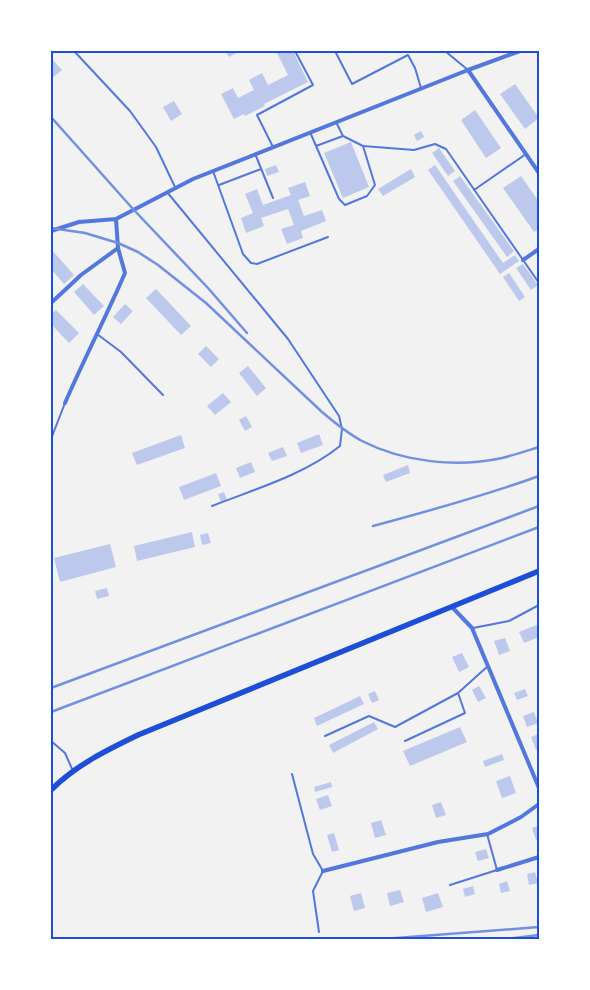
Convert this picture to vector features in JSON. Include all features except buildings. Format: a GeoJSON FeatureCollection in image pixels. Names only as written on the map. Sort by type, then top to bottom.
{"type":"FeatureCollection","features":[{"type":"Feature","properties":{"kind":"main road"},"geometry":{"type":"LineString","coordinates":[[51,790],[73,771],[93,758],[138,735],[539,571]]}},
{"type":"Feature","properties":{"kind":"street"},"geometry":{"type":"LineString","coordinates":[[51,231],[78,222],[116,219],[175,187],[421,88],[520,51]]}},
{"type":"Feature","properties":{"kind":"street"},"geometry":{"type":"LineString","coordinates":[[468,70],[539,173]]}},
{"type":"Feature","properties":{"kind":"street"},"geometry":{"type":"LineString","coordinates":[[65,403],[125,273],[118,248],[116,219]]}},
{"type":"Feature","properties":{"kind":"street"},"geometry":{"type":"LineString","coordinates":[[51,303],[81,275],[118,248]]}},
{"type":"Feature","properties":{"kind":"street"},"geometry":{"type":"LineString","coordinates":[[523,260],[539,249]]}},
{"type":"Feature","properties":{"kind":"street"},"geometry":{"type":"LineString","coordinates":[[452,607],[472,628],[539,788]]}},
{"type":"Feature","properties":{"kind":"street"},"geometry":{"type":"LineString","coordinates":[[323,871],[438,842],[487,834],[539,804]]}},
{"type":"Feature","properties":{"kind":"street"},"geometry":{"type":"LineString","coordinates":[[497,870],[539,856]]}},
{"type":"Feature","properties":{"kind":"lane"},"geometry":{"type":"LineString","coordinates":[[74,51],[130,111],[156,147],[175,187]]}},
{"type":"Feature","properties":{"kind":"lane"},"geometry":{"type":"LineString","coordinates":[[273,147],[257,115],[314,85],[295,51]]}},
{"type":"Feature","properties":{"kind":"lane"},"geometry":{"type":"LineString","coordinates":[[334,51],[352,84],[408,55],[415,68],[421,88]]}},
{"type":"Feature","properties":{"kind":"lane"},"geometry":{"type":"LineString","coordinates":[[445,51],[468,70]]}},
{"type":"Feature","properties":{"kind":"lane"},"geometry":{"type":"LineString","coordinates":[[336,122],[343,136],[363,146],[414,150],[435,144],[446,149],[539,282]]}},
{"type":"Feature","properties":{"kind":"lane"},"geometry":{"type":"LineString","coordinates":[[310,132],[339,199],[345,205],[367,196],[375,185],[363,146]]}},
{"type":"Feature","properties":{"kind":"lane"},"geometry":{"type":"LineString","coordinates":[[316,146],[343,136]]}},
{"type":"Feature","properties":{"kind":"lane"},"geometry":{"type":"LineString","coordinates":[[256,154],[273,198]]}},
{"type":"Feature","properties":{"kind":"lane"},"geometry":{"type":"LineString","coordinates":[[474,190],[526,154]]}},
{"type":"Feature","properties":{"kind":"lane"},"geometry":{"type":"LineString","coordinates":[[219,185],[261,168]]}},
{"type":"Feature","properties":{"kind":"lane"},"geometry":{"type":"LineString","coordinates":[[214,171],[243,254],[251,263],[257,264],[328,237]]}},
{"type":"Feature","properties":{"kind":"lane"},"geometry":{"type":"LineString","coordinates":[[166,192],[288,339],[338,416],[342,429],[340,446],[303,470],[212,506]]}},
{"type":"Feature","properties":{"kind":"lane"},"geometry":{"type":"LineString","coordinates":[[98,334],[121,352],[162,395]]}},
{"type":"Feature","properties":{"kind":"lane"},"geometry":{"type":"LineString","coordinates":[[51,439],[65,403]]}},
{"type":"Feature","properties":{"kind":"lane"},"geometry":{"type":"LineString","coordinates":[[472,628],[509,620],[539,605]]}},
{"type":"Feature","properties":{"kind":"lane"},"geometry":{"type":"LineString","coordinates":[[325,736],[369,716],[395,727],[458,693],[488,666]]}},
{"type":"Feature","properties":{"kind":"lane"},"geometry":{"type":"LineString","coordinates":[[405,741],[465,713],[458,693]]}},
{"type":"Feature","properties":{"kind":"lane"},"geometry":{"type":"LineString","coordinates":[[51,741],[64,754],[73,771]]}},
{"type":"Feature","properties":{"kind":"lane"},"geometry":{"type":"LineString","coordinates":[[292,774],[313,854],[323,871],[313,891],[319,932]]}},
{"type":"Feature","properties":{"kind":"lane"},"geometry":{"type":"LineString","coordinates":[[450,885],[497,870],[487,834]]}},
{"type":"Feature","properties":{"kind":"railway"},"geometry":{"type":"LineString","coordinates":[[51,117],[247,333]]}},
{"type":"Feature","properties":{"kind":"railway"},"geometry":{"type":"LineString","coordinates":[[51,228],[85,233],[118,243],[138,252],[158,265],[206,303],[327,416],[341,428],[362,441],[395,454],[449,463],[467,463],[502,458],[539,447]]}},
{"type":"Feature","properties":{"kind":"railway"},"geometry":{"type":"LineString","coordinates":[[373,526],[477,497],[539,476]]}},
{"type":"Feature","properties":{"kind":"railway"},"geometry":{"type":"LineString","coordinates":[[51,688],[539,506]]}},
{"type":"Feature","properties":{"kind":"railway"},"geometry":{"type":"LineString","coordinates":[[51,712],[539,527]]}},
{"type":"Feature","properties":{"kind":"railway"},"geometry":{"type":"LineString","coordinates":[[383,939],[539,927]]}},
{"type":"Feature","properties":{"kind":"railway"},"geometry":{"type":"LineString","coordinates":[[505,939],[539,935]]}}]}
